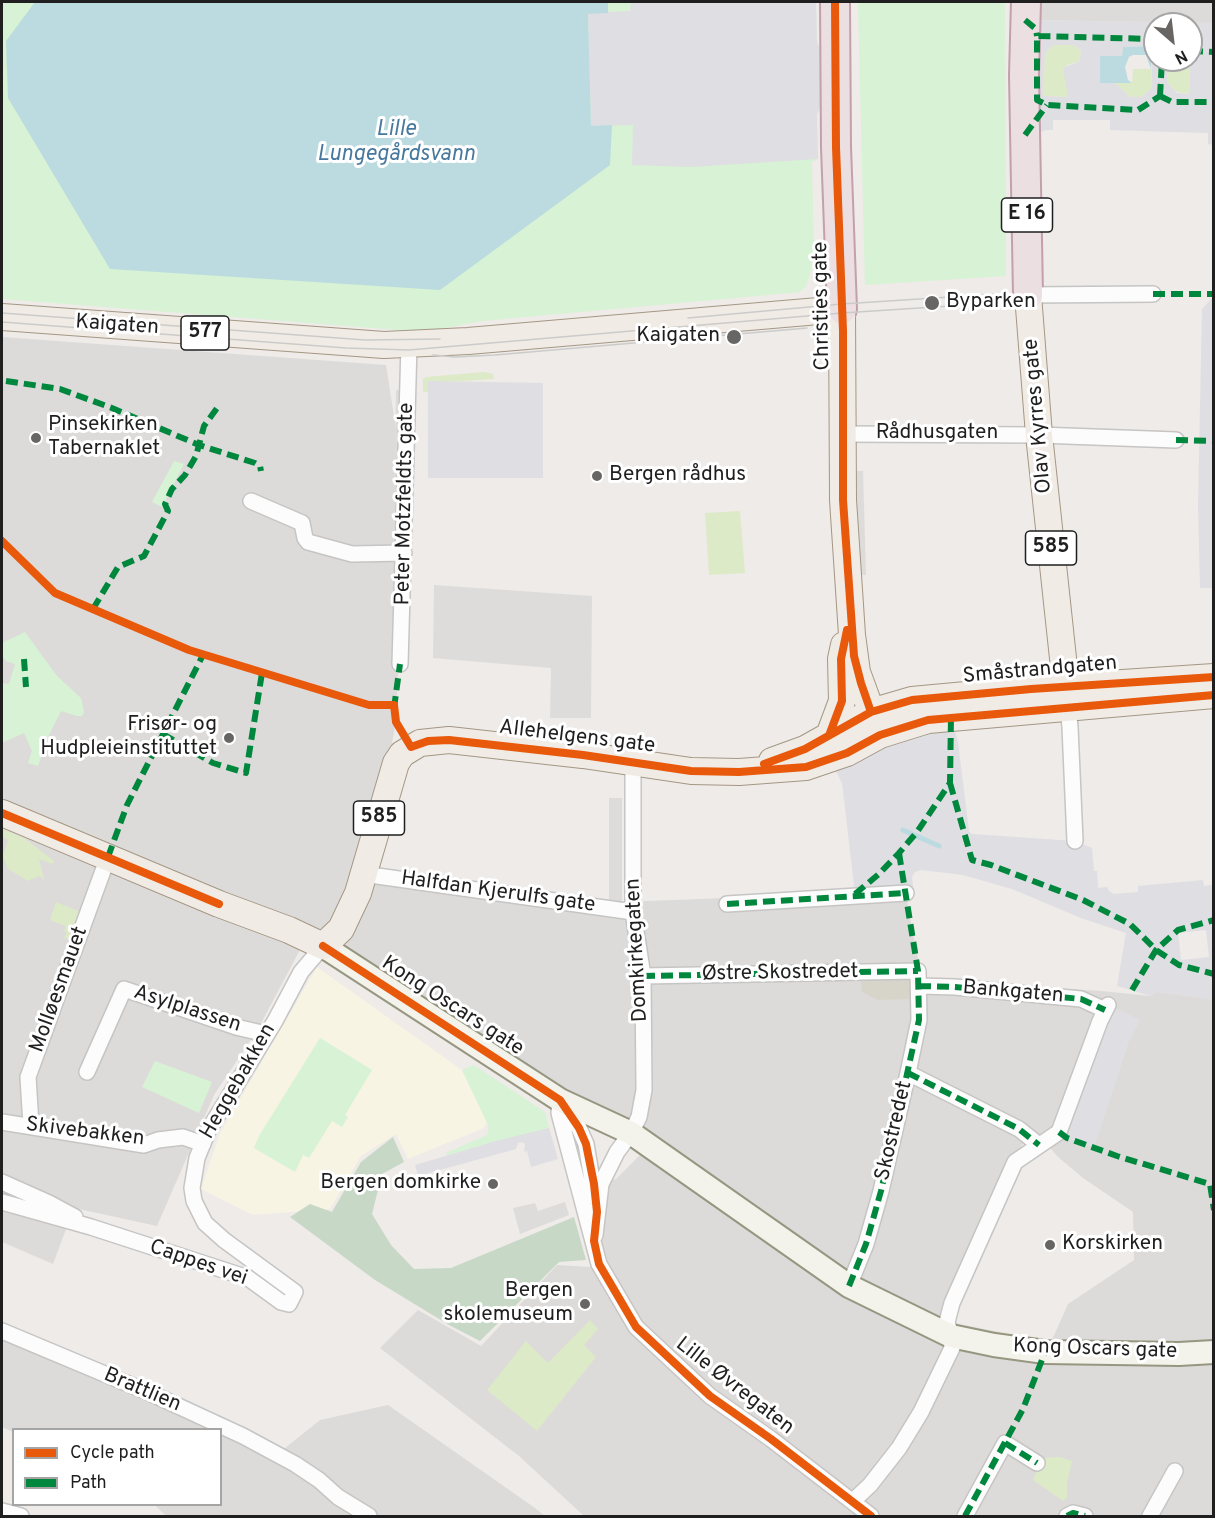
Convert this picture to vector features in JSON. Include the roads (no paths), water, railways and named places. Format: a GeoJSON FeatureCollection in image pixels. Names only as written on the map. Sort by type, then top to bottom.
{"type":"FeatureCollection","features":[{"type":"Feature","properties":{"kind":"highway","name":"Christies gate"},"geometry":{"type":"LineString","coordinates":[[835,2],[842,309]]}},
{"type":"Feature","properties":{"kind":"highway","name":"Olav Kyrres gate"},"geometry":{"type":"LineString","coordinates":[[1026,2],[1024,75],[1028,295]]}},
{"type":"Feature","properties":{"kind":"main road","name":"Olav Kyrres gate"},"geometry":{"type":"LineString","coordinates":[[1028,295],[1034,435],[1067,696]]}},
{"type":"Feature","properties":{"kind":"main road","name":"Kaigaten"},"geometry":{"type":"LineString","coordinates":[[2,317],[346,343],[409,345],[842,309]]}},
{"type":"Feature","properties":{"kind":"main road","name":"Christies gate"},"geometry":{"type":"LineString","coordinates":[[842,309],[843,500],[850,609],[857,672],[880,735]]}},
{"type":"Feature","properties":{"kind":"main road","name":"Christies gate"},"geometry":{"type":"LineString","coordinates":[[830,733],[842,701],[841,659],[850,609]]}},
{"type":"Feature","properties":{"kind":"main road","name":"Småstrandgaten"},"geometry":{"type":"LineString","coordinates":[[880,735],[928,720],[1067,696],[1214,677]]}},
{"type":"Feature","properties":{"kind":"main road","name":"Småstrandgaten"},"geometry":{"type":"LineString","coordinates":[[871,712],[929,697],[1214,695]]}},
{"type":"Feature","properties":{"kind":"main road"},"geometry":{"type":"LineString","coordinates":[[880,735],[929,697]]}},
{"type":"Feature","properties":{"kind":"main road","name":"Allehelgens gate"},"geometry":{"type":"LineString","coordinates":[[739,772],[788,756],[871,712]]}},
{"type":"Feature","properties":{"kind":"main road","name":"Allehelgens gate"},"geometry":{"type":"LineString","coordinates":[[363,874],[396,763],[402,754],[420,743],[449,740],[583,755],[691,771],[739,772],[806,767],[847,753],[880,735]]}},
{"type":"Feature","properties":{"kind":"main road","name":"Kong Oscars gate"},"geometry":{"type":"LineString","coordinates":[[2,813],[323,946]]}},
{"type":"Feature","properties":{"kind":"main road","name":"585"},"geometry":{"type":"LineString","coordinates":[[323,946],[347,919],[363,874]]}},
{"type":"Feature","properties":{"kind":"street"},"geometry":{"type":"LineString","coordinates":[[1028,295],[1153,294]]}},
{"type":"Feature","properties":{"kind":"street","name":"Peter Motzfeldts gate"},"geometry":{"type":"LineString","coordinates":[[400,664],[409,345]]}},
{"type":"Feature","properties":{"kind":"street","name":"Rådhusgaten"},"geometry":{"type":"LineString","coordinates":[[842,434],[1034,435],[1176,440]]}},
{"type":"Feature","properties":{"kind":"street"},"geometry":{"type":"LineString","coordinates":[[251,501],[302,523],[308,542],[352,554],[404,553]]}},
{"type":"Feature","properties":{"kind":"street","name":"Olav Kyrres gate"},"geometry":{"type":"LineString","coordinates":[[1067,696],[1075,841]]}},
{"type":"Feature","properties":{"kind":"street","name":"Domkirkegaten"},"geometry":{"type":"LineString","coordinates":[[597,1212],[601,1184],[616,1152],[631,1134],[639,1117],[644,1090],[643,976],[633,912],[633,764]]}},
{"type":"Feature","properties":{"kind":"street","name":"Molløesmauet"},"geometry":{"type":"LineString","coordinates":[[31,1125],[28,1077],[108,857]]}},
{"type":"Feature","properties":{"kind":"street","name":"Halfdan Kjerulfs gate"},"geometry":{"type":"LineString","coordinates":[[363,874],[463,881],[528,890],[633,912]]}},
{"type":"Feature","properties":{"kind":"street"},"geometry":{"type":"LineString","coordinates":[[727,904],[906,893]]}},
{"type":"Feature","properties":{"kind":"street","name":"Heggebakken"},"geometry":{"type":"LineString","coordinates":[[295,1292],[205,1223],[197,1207],[192,1188],[197,1158],[203,1144],[301,972],[323,946]]}},
{"type":"Feature","properties":{"kind":"street","name":"Kong Oscars gate"},"geometry":{"type":"LineString","coordinates":[[323,946],[560,1100],[631,1134],[849,1286],[951,1336],[1045,1352],[1156,1354],[1214,1352]]}},
{"type":"Feature","properties":{"kind":"street","name":"Østre Skostredet"},"geometry":{"type":"LineString","coordinates":[[643,976],[918,979]]}},
{"type":"Feature","properties":{"kind":"street","name":"Bankgaten"},"geometry":{"type":"LineString","coordinates":[[918,979],[955,987],[1081,999],[1106,1007],[1059,1132],[1039,1145]]}},
{"type":"Feature","properties":{"kind":"street","name":"Skostredet"},"geometry":{"type":"LineString","coordinates":[[849,1286],[866,1244],[881,1191],[908,1073],[919,1020],[918,979]]}},
{"type":"Feature","properties":{"kind":"street","name":"Asylplassen"},"geometry":{"type":"LineString","coordinates":[[87,1072],[124,989],[236,1027],[266,1034]]}},
{"type":"Feature","properties":{"kind":"street"},"geometry":{"type":"LineString","coordinates":[[853,1501],[870,1485],[909,1433],[952,1348],[947,1322],[952,1303],[1015,1162],[1039,1145],[1019,1129],[908,1073]]}},
{"type":"Feature","properties":{"kind":"street"},"geometry":{"type":"LineString","coordinates":[[560,1100],[579,1128],[586,1144],[597,1212],[594,1241]]}},
{"type":"Feature","properties":{"kind":"street","name":"Lille Øvregaten"},"geometry":{"type":"LineString","coordinates":[[560,1100],[559,1113],[599,1264],[636,1327],[680,1370],[732,1413],[771,1439],[871,1516]]}},
{"type":"Feature","properties":{"kind":"street","name":"Skivebakken"},"geometry":{"type":"LineString","coordinates":[[2,1122],[144,1144],[183,1137],[203,1144]]}},
{"type":"Feature","properties":{"kind":"street","name":"Cappes vei"},"geometry":{"type":"LineString","coordinates":[[2,1182],[49,1203],[91,1227]]}},
{"type":"Feature","properties":{"kind":"street","name":"Cappes vei"},"geometry":{"type":"LineString","coordinates":[[2,1202],[91,1227],[248,1278],[281,1302],[289,1304],[295,1292]]}},
{"type":"Feature","properties":{"kind":"street","name":"Brattlien"},"geometry":{"type":"LineString","coordinates":[[2,1330],[150,1393],[243,1436],[295,1464],[319,1480],[338,1497],[369,1516]]}},
{"type":"Feature","properties":{"kind":"street"},"geometry":{"type":"LineString","coordinates":[[965,1516],[1005,1443],[1037,1463]]}},
{"type":"Feature","properties":{"kind":"street"},"geometry":{"type":"LineString","coordinates":[[1150,1516],[1175,1471]]}},
{"type":"Feature","properties":{"kind":"street"},"geometry":{"type":"LineString","coordinates":[[2,1511],[21,1516]]}},
{"type":"Feature","properties":{"kind":"street"},"geometry":{"type":"LineString","coordinates":[[1066,1516],[1073,1513],[1085,1516]]}},
{"type":"Feature","properties":{"kind":"water","name":"Lille Lungegårdsvann"},"geometry":{"type":"Polygon","coordinates":[[[35,2],[608,2],[608,13],[588,14],[591,126],[612,125],[610,165],[440,290],[110,269],[8,98],[6,41],[35,2]]]}},
{"type":"Feature","properties":{"kind":"water"},"geometry":{"type":"Polygon","coordinates":[[[1143,46],[1143,55],[1129,57],[1125,67],[1128,80],[1132,83],[1100,83],[1100,56],[1122,56],[1123,47],[1143,46]]]}},
{"type":"Feature","properties":{"kind":"waterway"},"geometry":{"type":"LineString","coordinates":[[903,830],[939,846]]}},
{"type":"Feature","properties":{"kind":"tram line"},"geometry":{"type":"LineString","coordinates":[[688,318],[842,304],[996,294]]}},
{"type":"Feature","properties":{"kind":"tram line"},"geometry":{"type":"LineString","coordinates":[[2,322],[346,348],[409,350],[842,313],[996,303]]}},
{"type":"Feature","properties":{"kind":"tram line"},"geometry":{"type":"LineString","coordinates":[[2,313],[365,340],[440,339]]}},
{"type":"Feature","properties":{"kind":"tram line"},"geometry":{"type":"LineString","coordinates":[[433,355],[455,357],[495,355],[807,328]]}},
{"type":"Feature","properties":{"kind":"place","name":"Byparken"},"geometry":{"type":"Point","coordinates":[932,303]}},
{"type":"Feature","properties":{"kind":"place","name":"Kaigaten"},"geometry":{"type":"Point","coordinates":[734,337]}},
{"type":"Feature","properties":{"kind":"place","name":"Pinsekirken Tabernaklet"},"geometry":{"type":"Point","coordinates":[36,438]}},
{"type":"Feature","properties":{"kind":"place","name":"Bergen rådhus"},"geometry":{"type":"Point","coordinates":[597,476]}},
{"type":"Feature","properties":{"kind":"place","name":"Frisør- og Hudpleieinstituttet"},"geometry":{"type":"Point","coordinates":[229,738]}},
{"type":"Feature","properties":{"kind":"place","name":"Bergen domkirke"},"geometry":{"type":"Point","coordinates":[493,1184]}},
{"type":"Feature","properties":{"kind":"place","name":"Korskirken"},"geometry":{"type":"Point","coordinates":[1050,1245]}},
{"type":"Feature","properties":{"kind":"place","name":"Bergen skolemuseum"},"geometry":{"type":"Point","coordinates":[585,1304]}}]}
